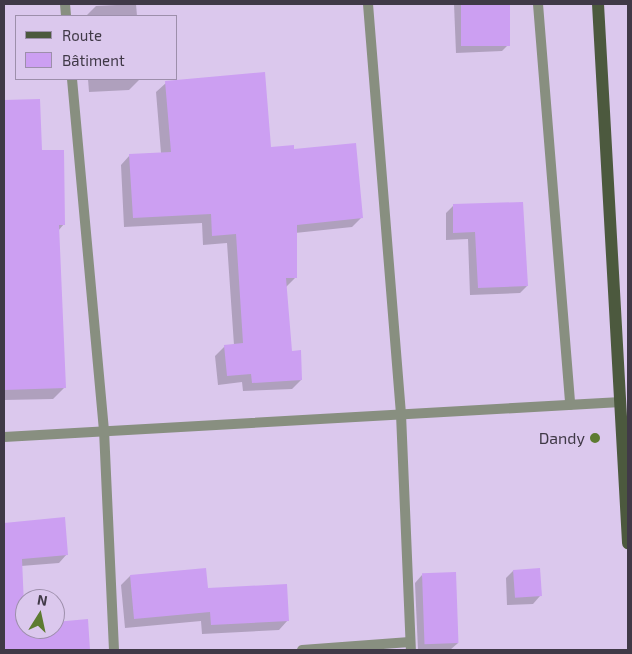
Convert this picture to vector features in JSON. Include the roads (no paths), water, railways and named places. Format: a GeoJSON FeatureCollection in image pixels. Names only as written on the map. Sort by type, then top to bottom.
{"type":"FeatureCollection","features":[{"type":"Feature","properties":{"kind":"main road"},"geometry":{"type":"LineString","coordinates":[[598,4],[628,542]]}},
{"type":"Feature","properties":{"kind":"street"},"geometry":{"type":"LineString","coordinates":[[302,650],[411,646],[401,414],[368,4]]}},
{"type":"Feature","properties":{"kind":"street"},"geometry":{"type":"LineString","coordinates":[[538,4],[570,405]]}},
{"type":"Feature","properties":{"kind":"street"},"geometry":{"type":"LineString","coordinates":[[72,80],[104,430],[114,650]]}},
{"type":"Feature","properties":{"kind":"street"},"geometry":{"type":"LineString","coordinates":[[4,437],[621,402]]}},
{"type":"Feature","properties":{"kind":"place","name":"Dandy"},"geometry":{"type":"Point","coordinates":[595,438]}}]}
